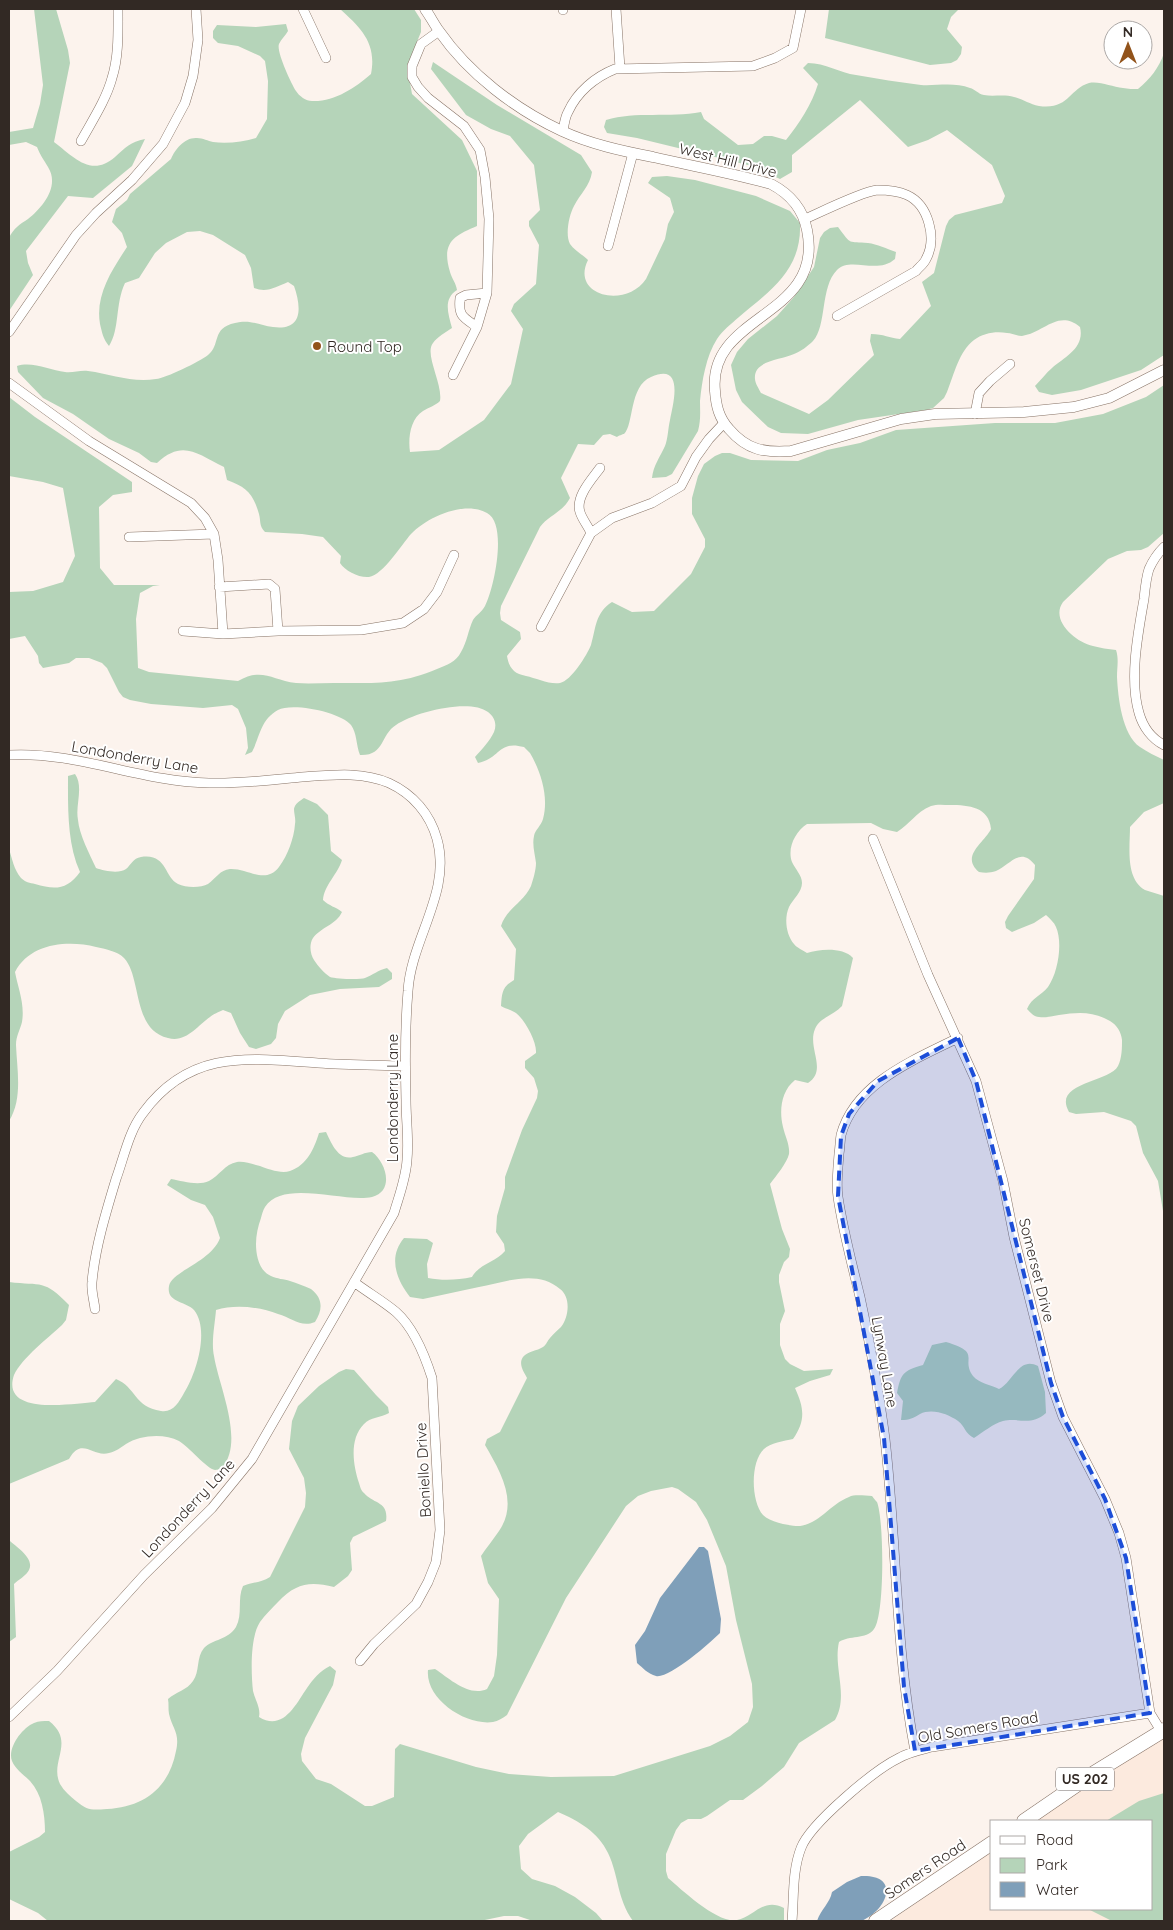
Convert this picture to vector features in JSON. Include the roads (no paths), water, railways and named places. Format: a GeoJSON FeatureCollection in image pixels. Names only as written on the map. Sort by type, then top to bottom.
{"type":"FeatureCollection","features":[{"type":"Feature","properties":{"kind":"main road","name":"US 202"},"geometry":{"type":"LineString","coordinates":[[1025,1820],[1094,1773],[1163,1730]]}},
{"type":"Feature","properties":{"kind":"main road","name":"Somers Road"},"geometry":{"type":"LineString","coordinates":[[876,1921],[990,1844]]}},
{"type":"Feature","properties":{"kind":"street"},"geometry":{"type":"LineString","coordinates":[[81,141],[108,90],[113,76],[118,37],[118,9]]}},
{"type":"Feature","properties":{"kind":"street"},"geometry":{"type":"LineString","coordinates":[[9,332],[76,235],[96,213],[132,180],[163,144],[185,102],[193,76],[198,40],[196,9]]}},
{"type":"Feature","properties":{"kind":"street"},"geometry":{"type":"LineString","coordinates":[[303,9],[326,58]]}},
{"type":"Feature","properties":{"kind":"street","name":"West Hill Drive"},"geometry":{"type":"LineString","coordinates":[[425,9],[439,31],[461,58],[480,77],[532,115],[563,131],[633,153],[771,184],[790,196],[805,219],[809,238],[809,254],[801,279],[790,294],[736,336],[726,348],[716,368],[714,382],[716,403],[724,423],[735,436],[756,450],[791,451],[901,419],[918,416],[1024,412],[1074,407],[1109,398],[1164,370]]}},
{"type":"Feature","properties":{"kind":"street"},"geometry":{"type":"LineString","coordinates":[[616,9],[620,68]]}},
{"type":"Feature","properties":{"kind":"street"},"geometry":{"type":"LineString","coordinates":[[563,131],[567,112],[580,94],[598,76],[620,68],[753,66],[775,58],[793,48],[801,9]]}},
{"type":"Feature","properties":{"kind":"street"},"geometry":{"type":"LineString","coordinates":[[439,31],[421,44],[412,66],[412,77],[428,98],[464,126],[480,150],[489,219],[487,293],[477,326],[453,376]]}},
{"type":"Feature","properties":{"kind":"street"},"geometry":{"type":"LineString","coordinates":[[608,246],[633,153]]}},
{"type":"Feature","properties":{"kind":"street"},"geometry":{"type":"LineString","coordinates":[[805,219],[873,191],[886,190],[908,195],[919,205],[929,220],[932,238],[930,250],[926,260],[916,271],[837,316]]}},
{"type":"Feature","properties":{"kind":"street"},"geometry":{"type":"LineString","coordinates":[[477,326],[463,317],[459,310],[460,298],[466,295],[487,293]]}},
{"type":"Feature","properties":{"kind":"street"},"geometry":{"type":"LineString","coordinates":[[975,414],[979,394],[990,381],[1010,364]]}},
{"type":"Feature","properties":{"kind":"street"},"geometry":{"type":"LineString","coordinates":[[9,383],[89,441],[191,504],[205,518],[214,534],[218,560],[223,634]]}},
{"type":"Feature","properties":{"kind":"street"},"geometry":{"type":"LineString","coordinates":[[541,627],[591,533],[612,518],[652,503],[681,486],[696,457],[709,438],[724,423]]}},
{"type":"Feature","properties":{"kind":"street"},"geometry":{"type":"LineString","coordinates":[[591,533],[579,510],[584,490],[600,468]]}},
{"type":"Feature","properties":{"kind":"street"},"geometry":{"type":"LineString","coordinates":[[128,537],[214,534]]}},
{"type":"Feature","properties":{"kind":"street"},"geometry":{"type":"LineString","coordinates":[[1164,546],[1157,553],[1149,570],[1138,634],[1135,690],[1139,713],[1144,727],[1156,741],[1164,745]]}},
{"type":"Feature","properties":{"kind":"street"},"geometry":{"type":"LineString","coordinates":[[183,631],[223,634],[361,630],[403,623],[424,609],[437,592],[454,555]]}},
{"type":"Feature","properties":{"kind":"street"},"geometry":{"type":"LineString","coordinates":[[219,587],[269,584],[275,589],[278,631]]}},
{"type":"Feature","properties":{"kind":"street","name":"Londonderry Lane"},"geometry":{"type":"LineString","coordinates":[[9,755],[59,757],[180,782],[247,782],[346,774],[388,783],[413,796],[431,823],[438,840],[440,866],[436,896],[411,970],[408,988],[405,1066],[407,1160],[402,1188],[394,1213],[241,1475],[212,1508],[144,1575],[57,1671],[9,1717]]}},
{"type":"Feature","properties":{"kind":"street","name":"Somerset Drive"},"geometry":{"type":"LineString","coordinates":[[873,839],[928,974],[976,1081],[1003,1181],[1017,1246],[1054,1392],[1062,1417],[1105,1499],[1126,1558],[1150,1714]]}},
{"type":"Feature","properties":{"kind":"street","name":"Lynway Lane"},"geometry":{"type":"LineString","coordinates":[[915,1751],[904,1687],[891,1504],[884,1438],[867,1330],[838,1196],[838,1164],[841,1136],[849,1114],[878,1081],[923,1055],[958,1038]]}},
{"type":"Feature","properties":{"kind":"street"},"geometry":{"type":"LineString","coordinates":[[95,1308],[92,1284],[97,1253],[112,1191],[131,1134],[142,1114],[158,1094],[176,1078],[202,1067],[229,1060],[268,1059],[405,1066]]}},
{"type":"Feature","properties":{"kind":"street","name":"Boniello Drive"},"geometry":{"type":"LineString","coordinates":[[354,1282],[397,1313],[412,1333],[428,1365],[432,1378],[440,1530],[436,1562],[416,1604],[374,1644],[360,1661]]}},
{"type":"Feature","properties":{"kind":"street"},"geometry":{"type":"LineString","coordinates":[[1150,1714],[1163,1730]]}},
{"type":"Feature","properties":{"kind":"street","name":"Old Somers Road"},"geometry":{"type":"LineString","coordinates":[[792,1921],[797,1865],[805,1838],[814,1827],[868,1779],[898,1758],[915,1751],[1150,1714]]}},
{"type":"Feature","properties":{"kind":"water"},"geometry":{"type":"Polygon","coordinates":[[[699,1547],[704,1547],[708,1551],[721,1619],[720,1633],[699,1652],[670,1672],[662,1675],[653,1675],[637,1663],[635,1645],[645,1631],[660,1598],[699,1547]]]}},
{"type":"Feature","properties":{"kind":"water"},"geometry":{"type":"Polygon","coordinates":[[[861,1876],[874,1877],[882,1881],[886,1887],[886,1894],[878,1909],[870,1916],[857,1922],[817,1921],[832,1892],[847,1882],[861,1876]]]}},
{"type":"Feature","properties":{"kind":"place","name":"Round Top"},"geometry":{"type":"Point","coordinates":[317,346]}}]}
